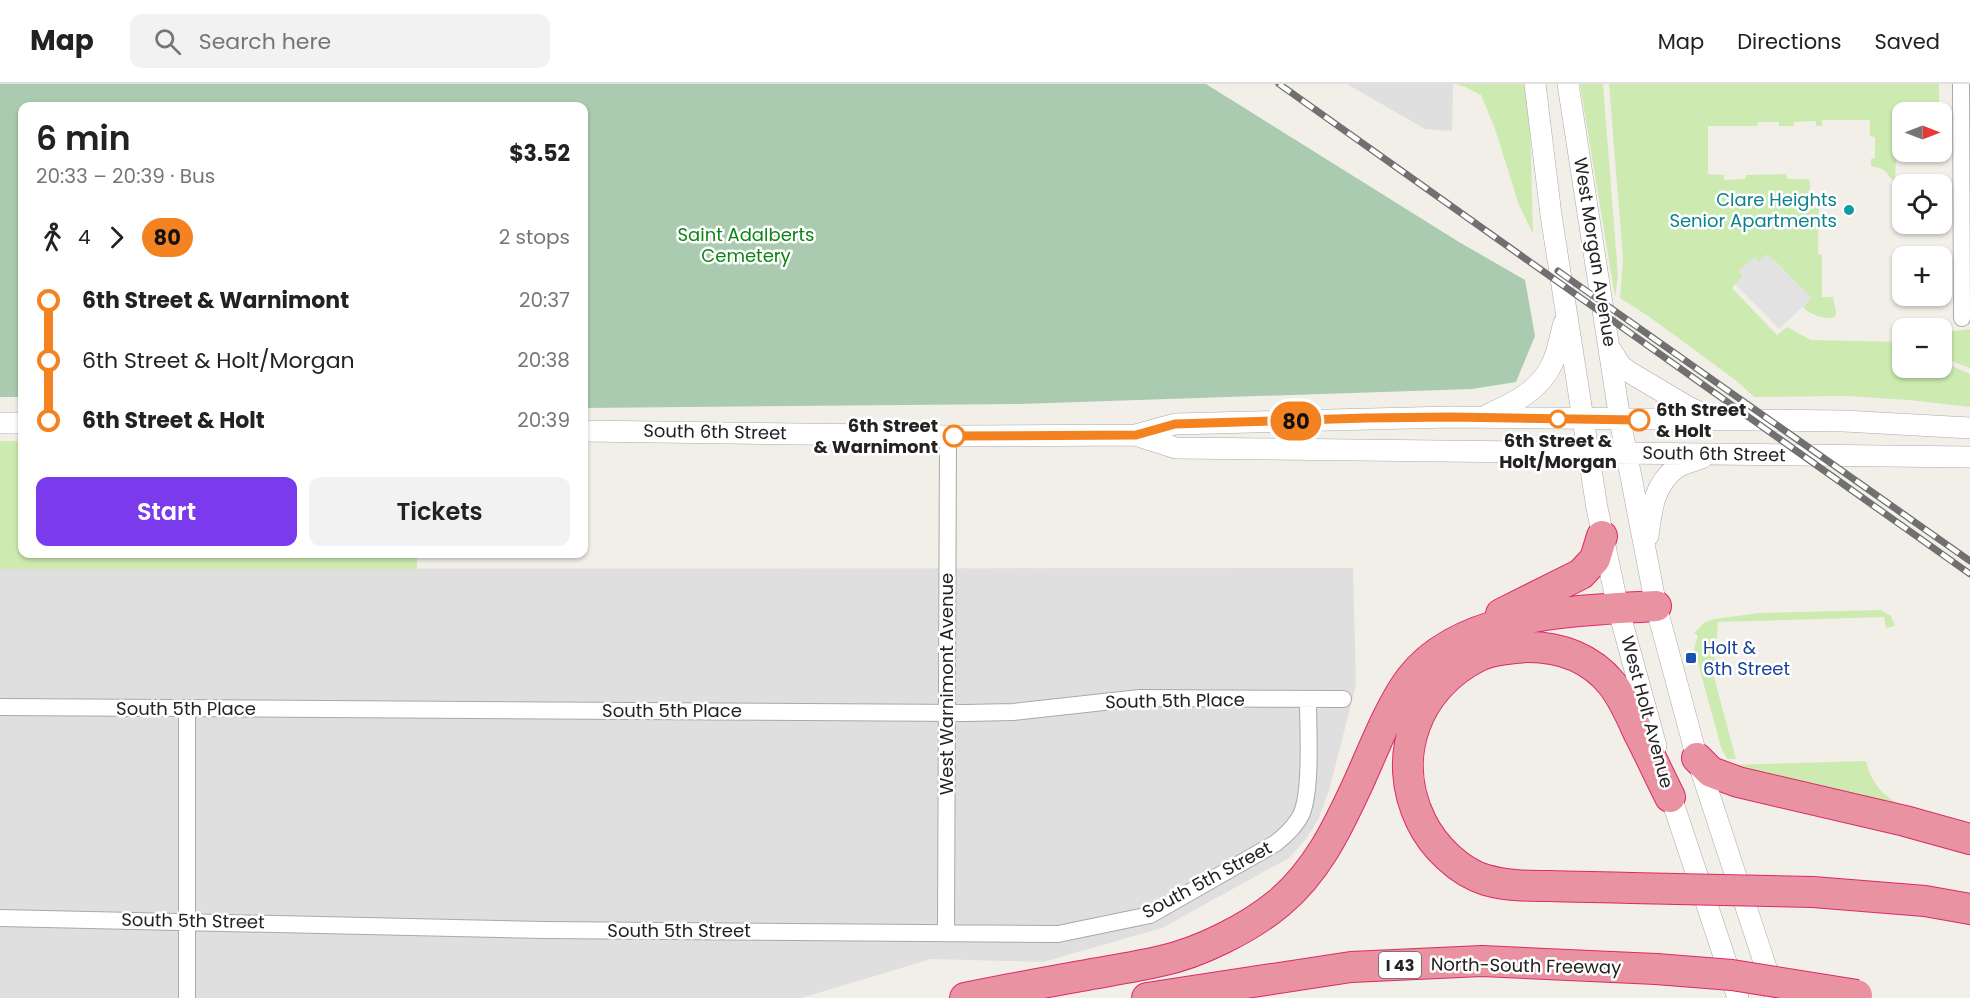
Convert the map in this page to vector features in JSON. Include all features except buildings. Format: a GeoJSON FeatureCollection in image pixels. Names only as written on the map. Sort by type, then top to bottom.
{"type":"FeatureCollection","features":[{"type":"Feature","properties":{"kind":"highway"},"geometry":{"type":"LineString","coordinates":[[965,998],[1164,961],[1214,943],[1257,920],[1280,903],[1308,876],[1336,832],[1394,707],[1411,678],[1438,651],[1484,622],[1581,574],[1595,559],[1602,536]]}},
{"type":"Feature","properties":{"kind":"highway"},"geometry":{"type":"LineString","coordinates":[[1463,636],[1553,613],[1656,606]]}},
{"type":"Feature","properties":{"kind":"highway"},"geometry":{"type":"LineString","coordinates":[[1670,797],[1626,706],[1612,684],[1590,664],[1569,653],[1546,647],[1512,648],[1480,655],[1457,670],[1437,687],[1419,714],[1410,743],[1407,770],[1413,805],[1427,833],[1445,854],[1465,870],[1486,880],[1517,886],[1813,892],[1925,901],[1970,909]]}},
{"type":"Feature","properties":{"kind":"highway"},"geometry":{"type":"LineString","coordinates":[[1697,758],[1711,772],[1738,782],[1905,821],[1970,839]]}},
{"type":"Feature","properties":{"kind":"highway","name":"North-South Freeway"},"geometry":{"type":"LineString","coordinates":[[1147,998],[1351,967],[1482,962],[1656,969],[1732,975],[1863,997]]}},
{"type":"Feature","properties":{"kind":"street","name":"West Morgan Avenue"},"geometry":{"type":"LineString","coordinates":[[1535,84],[1565,316],[1582,419]]}},
{"type":"Feature","properties":{"kind":"street","name":"West Morgan Avenue"},"geometry":{"type":"LineString","coordinates":[[1568,84],[1611,350],[1620,420]]}},
{"type":"Feature","properties":{"kind":"street"},"geometry":{"type":"LineString","coordinates":[[1961,84],[1965,199],[1962,318]]}},
{"type":"Feature","properties":{"kind":"street"},"geometry":{"type":"LineString","coordinates":[[1480,417],[1517,402],[1535,386],[1551,365],[1565,316]]}},
{"type":"Feature","properties":{"kind":"street"},"geometry":{"type":"LineString","coordinates":[[1611,350],[1621,366],[1631,373],[1688,407],[1716,419]]}},
{"type":"Feature","properties":{"kind":"street","name":"South 6th Street"},"geometry":{"type":"LineString","coordinates":[[588,431],[948,436],[1136,435],[1175,424],[1480,417],[1844,421],[1970,429]]}},
{"type":"Feature","properties":{"kind":"street","name":"West Holt Avenue"},"geometry":{"type":"LineString","coordinates":[[1582,419],[1602,536],[1618,608],[1670,797],[1738,998]]}},
{"type":"Feature","properties":{"kind":"street","name":"West Holt Avenue"},"geometry":{"type":"LineString","coordinates":[[1620,420],[1656,606],[1697,758],[1776,998]]}},
{"type":"Feature","properties":{"kind":"street"},"geometry":{"type":"LineString","coordinates":[[0,423],[18,423]]}},
{"type":"Feature","properties":{"kind":"street","name":"South 6th Street"},"geometry":{"type":"LineString","coordinates":[[1136,435],[1176,448],[1970,457]]}},
{"type":"Feature","properties":{"kind":"street","name":"West Warnimont Avenue"},"geometry":{"type":"LineString","coordinates":[[946,933],[948,436]]}},
{"type":"Feature","properties":{"kind":"street"},"geometry":{"type":"LineString","coordinates":[[1646,554],[1656,493],[1664,480],[1677,468],[1711,454]]}},
{"type":"Feature","properties":{"kind":"street","name":"South 5th Place"},"geometry":{"type":"LineString","coordinates":[[0,707],[947,713],[1012,712],[1140,698],[1343,699]]}},
{"type":"Feature","properties":{"kind":"street","name":"South 5th Street"},"geometry":{"type":"LineString","coordinates":[[0,918],[544,930],[1058,934],[1150,915],[1276,843],[1291,831],[1301,814],[1307,793],[1308,700]]}},
{"type":"Feature","properties":{"kind":"street"},"geometry":{"type":"LineString","coordinates":[[187,709],[187,998]]}},
{"type":"Feature","properties":{"kind":"shaded area"},"geometry":{"type":"Polygon","coordinates":[[[1347,84],[1453,84],[1452,131],[1425,129],[1347,84]]]}},
{"type":"Feature","properties":{"kind":"shaded area"},"geometry":{"type":"Polygon","coordinates":[[[1767,254],[1812,298],[1779,329],[1735,284],[1743,276],[1739,270],[1755,257],[1758,262],[1767,254]]]}},
{"type":"Feature","properties":{"kind":"shaded area"},"geometry":{"type":"Polygon","coordinates":[[[1353,568],[1356,685],[1330,787],[1319,818],[1306,839],[1289,858],[1162,928],[1043,962],[931,959],[801,998],[0,998],[0,569],[1353,568]]]}},
{"type":"Feature","properties":{"kind":"green space","name":"Saint Adalberts Cemetery"},"geometry":{"type":"Polygon","coordinates":[[[0,84],[1206,84],[1459,242],[1525,280],[1535,336],[1516,382],[1472,389],[1019,404],[588,408],[588,102],[18,102],[18,397],[0,397],[0,84]]]}},
{"type":"Feature","properties":{"kind":"green space"},"geometry":{"type":"Polygon","coordinates":[[[1455,84],[1526,84],[1530,122],[1533,234],[1519,205],[1495,129],[1481,95],[1455,84]]]}},
{"type":"Feature","properties":{"kind":"green space"},"geometry":{"type":"Polygon","coordinates":[[[1580,84],[1603,84],[1618,276],[1615,297],[1580,84]]]}},
{"type":"Feature","properties":{"kind":"green space"},"geometry":{"type":"Polygon","coordinates":[[[1609,84],[1939,84],[1939,102],[1892,102],[1892,162],[1896,162],[1895,174],[1892,174],[1892,179],[1884,170],[1871,166],[1871,159],[1875,158],[1875,137],[1870,136],[1870,120],[1822,120],[1822,126],[1816,126],[1816,121],[1794,122],[1794,126],[1779,126],[1779,122],[1758,122],[1757,126],[1708,126],[1708,174],[1724,175],[1724,180],[1745,179],[1746,175],[1786,174],[1787,179],[1808,179],[1810,182],[1810,207],[1819,207],[1818,254],[1822,255],[1822,297],[1833,297],[1835,317],[1822,317],[1806,310],[1803,307],[1811,298],[1775,261],[1758,262],[1755,258],[1739,271],[1743,276],[1732,288],[1777,335],[1787,327],[1811,340],[1892,342],[1892,378],[1952,378],[1952,366],[1970,374],[1970,407],[1847,396],[1754,397],[1738,382],[1620,298],[1623,259],[1609,84]]]}},
{"type":"Feature","properties":{"kind":"green space"},"geometry":{"type":"Polygon","coordinates":[[[1970,329],[1970,368],[1952,361],[1952,331],[1970,329]]]}},
{"type":"Feature","properties":{"kind":"green space"},"geometry":{"type":"Polygon","coordinates":[[[0,441],[18,441],[18,558],[417,558],[417,569],[0,569],[0,441]]]}},
{"type":"Feature","properties":{"kind":"green space"},"geometry":{"type":"Polygon","coordinates":[[[1880,610],[1891,616],[1895,626],[1886,628],[1884,617],[1718,622],[1714,677],[1736,759],[1727,759],[1721,747],[1694,649],[1698,636],[1694,633],[1704,623],[1714,619],[1759,613],[1880,610]]]}},
{"type":"Feature","properties":{"kind":"green space"},"geometry":{"type":"Polygon","coordinates":[[[1866,761],[1872,777],[1881,790],[1893,800],[1908,807],[1729,765],[1866,761]]]}},
{"type":"Feature","properties":{"kind":"railway"},"geometry":{"type":"LineString","coordinates":[[1279,84],[1970,574]]}},
{"type":"Feature","properties":{"kind":"railway"},"geometry":{"type":"LineString","coordinates":[[1558,271],[1970,561]]}},
{"type":"Feature","properties":{"kind":"bus line","name":"80"},"geometry":{"type":"LineString","coordinates":[[954,436],[1136,435],[1175,424],[1366,418],[1639,420]]}},
{"type":"Feature","properties":{"kind":"place","name":"Clare Heights Senior Apartments"},"geometry":{"type":"Point","coordinates":[1849,210]}},
{"type":"Feature","properties":{"kind":"place","name":"6th Street & Holt/Morgan"},"geometry":{"type":"Point","coordinates":[1558,419]}},
{"type":"Feature","properties":{"kind":"place","name":"6th Street & Holt"},"geometry":{"type":"Point","coordinates":[1639,420]}},
{"type":"Feature","properties":{"kind":"place","name":"6th Street & Warnimont"},"geometry":{"type":"Point","coordinates":[954,436]}},
{"type":"Feature","properties":{"kind":"place","name":"Holt & 6th Street"},"geometry":{"type":"Point","coordinates":[1691,658]}}]}
